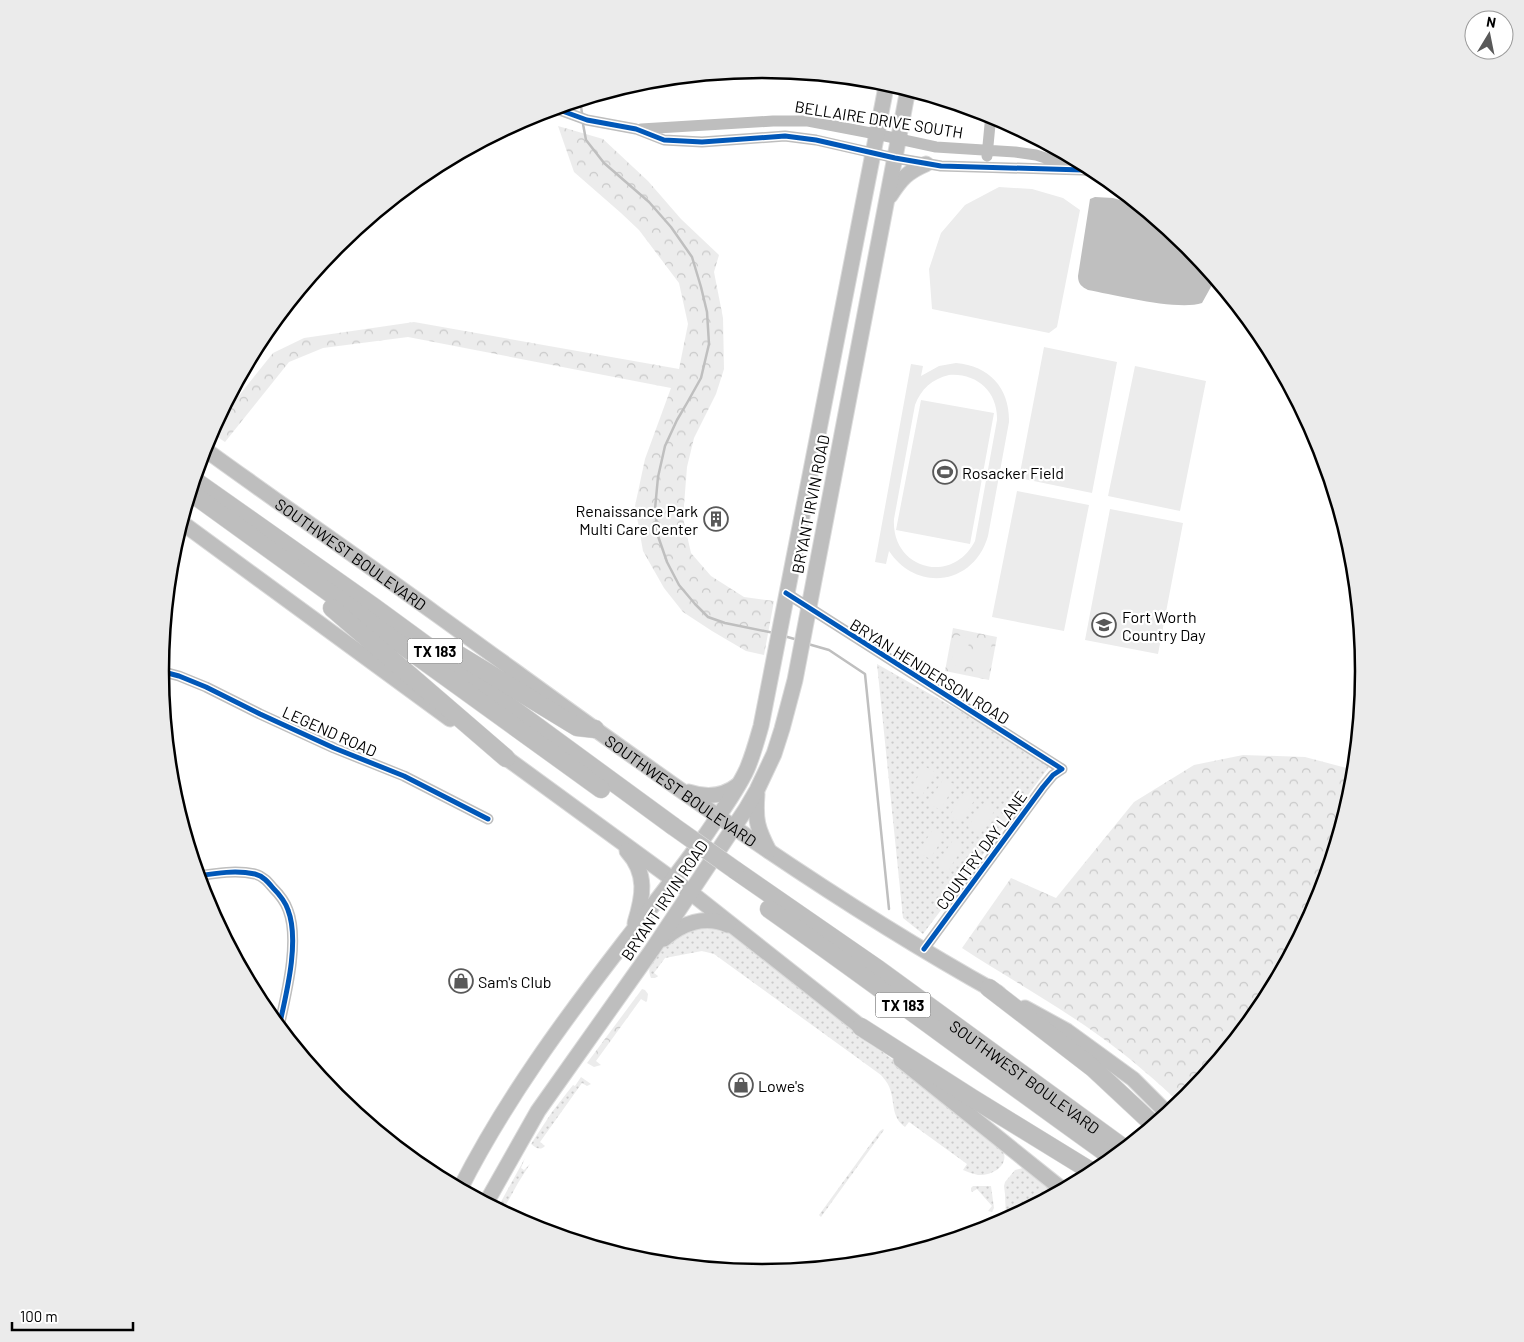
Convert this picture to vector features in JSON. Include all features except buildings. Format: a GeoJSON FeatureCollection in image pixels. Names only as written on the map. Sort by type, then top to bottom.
{"type":"FeatureCollection","features":[{"type":"Feature","properties":{"kind":"highway","name":"SOUTHWEST BOULEVARD"},"geometry":{"type":"LineString","coordinates":[[199,483],[374,607],[670,831]]}},
{"type":"Feature","properties":{"kind":"highway","name":"SOUTHWEST BOULEVARD"},"geometry":{"type":"LineString","coordinates":[[195,496],[296,570],[731,875],[1050,1114],[1107,1154]]}},
{"type":"Feature","properties":{"kind":"highway"},"geometry":{"type":"LineString","coordinates":[[296,570],[307,586],[506,758]]}},
{"type":"Feature","properties":{"kind":"highway"},"geometry":{"type":"LineString","coordinates":[[374,607],[392,614],[576,727],[595,729]]}},
{"type":"Feature","properties":{"kind":"highway","name":"SOUTHWEST BOULEVARD"},"geometry":{"type":"LineString","coordinates":[[731,875],[878,969],[1119,1145]]}},
{"type":"Feature","properties":{"kind":"highway"},"geometry":{"type":"LineString","coordinates":[[989,988],[1093,1068],[1149,1120]]}},
{"type":"Feature","properties":{"kind":"highway"},"geometry":{"type":"LineString","coordinates":[[861,1026],[972,1098],[1086,1168]]}},
{"type":"Feature","properties":{"kind":"main road","name":"BRYANT IRVIN ROAD"},"geometry":{"type":"LineString","coordinates":[[463,1184],[494,1126],[530,1070],[574,1009],[673,880],[739,784],[749,762],[757,740],[774,657],[885,91]]}},
{"type":"Feature","properties":{"kind":"main road","name":"BRYANT IRVIN ROAD"},"geometry":{"type":"LineString","coordinates":[[489,1197],[538,1111],[652,950],[734,827],[757,790],[774,754],[782,729],[805,626],[907,96]]}},
{"type":"Feature","properties":{"kind":"main road"},"geometry":{"type":"LineString","coordinates":[[886,201],[901,179],[914,169],[926,164]]}},
{"type":"Feature","properties":{"kind":"main road","name":"SOUTHWEST BOULEVARD"},"geometry":{"type":"LineString","coordinates":[[210,453],[770,852],[924,949],[1067,1031],[1132,1079],[1162,1109]]}},
{"type":"Feature","properties":{"kind":"main road"},"geometry":{"type":"LineString","coordinates":[[813,455],[836,459]]}},
{"type":"Feature","properties":{"kind":"main road"},"geometry":{"type":"LineString","coordinates":[[187,526],[414,694],[506,758],[690,892],[861,1026],[923,1079],[1058,1186]]}},
{"type":"Feature","properties":{"kind":"main road"},"geometry":{"type":"LineString","coordinates":[[678,788],[702,796],[715,796],[730,791],[739,784]]}},
{"type":"Feature","properties":{"kind":"main road"},"geometry":{"type":"LineString","coordinates":[[757,790],[757,823],[770,852]]}},
{"type":"Feature","properties":{"kind":"main road"},"geometry":{"type":"LineString","coordinates":[[615,837],[632,856],[641,876],[642,895],[632,933]]}},
{"type":"Feature","properties":{"kind":"main road"},"geometry":{"type":"LineString","coordinates":[[652,950],[676,929],[693,922],[715,921],[735,928]]}},
{"type":"Feature","properties":{"kind":"street","name":"BELLAIRE DRIVE SOUTH"},"geometry":{"type":"LineString","coordinates":[[564,112],[587,120],[636,129],[664,140],[702,142],[785,136],[816,140],[894,158],[954,168],[1079,170]]}},
{"type":"Feature","properties":{"kind":"street","name":"BELLAIRE DRIVE SOUTH"},"geometry":{"type":"LineString","coordinates":[[636,129],[772,120],[808,121],[936,147],[1036,155],[1076,168]]}},
{"type":"Feature","properties":{"kind":"street"},"geometry":{"type":"LineString","coordinates":[[987,168],[986,151],[990,123]]}},
{"type":"Feature","properties":{"kind":"street","name":"BRYAN HENDERSON ROAD"},"geometry":{"type":"LineString","coordinates":[[786,593],[1062,769]]}},
{"type":"Feature","properties":{"kind":"street","name":"LEGEND ROAD"},"geometry":{"type":"LineString","coordinates":[[169,673],[206,687],[327,745],[404,776],[488,818]]}},
{"type":"Feature","properties":{"kind":"street","name":"COUNTRY DAY LANE"},"geometry":{"type":"LineString","coordinates":[[924,949],[1043,786],[1053,775],[1062,769]]}},
{"type":"Feature","properties":{"kind":"street"},"geometry":{"type":"LineString","coordinates":[[205,874],[239,872],[257,875],[267,880],[283,898],[289,911],[292,932],[291,966],[280,1017]]}},
{"type":"Feature","properties":{"kind":"green space"},"geometry":{"type":"Polygon","coordinates":[[[558,126],[603,139],[648,181],[681,219],[719,255],[714,272],[723,318],[724,369],[716,394],[694,438],[687,467],[683,518],[691,553],[711,576],[744,597],[774,601],[764,655],[746,651],[683,612],[664,588],[643,551],[635,506],[645,459],[671,388],[408,337],[323,348],[289,362],[225,442],[217,437],[233,403],[273,353],[304,338],[414,322],[679,369],[688,324],[679,283],[639,230],[574,172],[558,126]]]}},
{"type":"Feature","properties":{"kind":"green space"},"geometry":{"type":"Polygon","coordinates":[[[999,187],[1032,189],[1063,198],[1080,210],[1057,327],[1049,333],[932,309],[929,269],[941,233],[965,205],[999,187]]]}},
{"type":"Feature","properties":{"kind":"green space"},"geometry":{"type":"Polygon","coordinates":[[[1044,347],[1117,362],[1092,493],[1019,478],[1044,347]]]}},
{"type":"Feature","properties":{"kind":"green space"},"geometry":{"type":"Polygon","coordinates":[[[956,363],[968,365],[988,374],[996,381],[1006,399],[1009,422],[988,536],[981,552],[971,565],[958,573],[944,578],[929,578],[914,573],[901,564],[889,551],[886,564],[875,562],[911,364],[923,366],[921,376],[939,366],[956,363]],[[949,375],[937,379],[917,399],[894,519],[896,536],[902,550],[912,560],[925,566],[938,567],[952,564],[965,555],[975,541],[997,420],[994,401],[990,393],[977,381],[959,375],[949,375]]]}},
{"type":"Feature","properties":{"kind":"green space"},"geometry":{"type":"Polygon","coordinates":[[[1135,366],[1206,381],[1180,511],[1108,496],[1135,366]]]}},
{"type":"Feature","properties":{"kind":"green space","name":"Rosacker Field"},"geometry":{"type":"Polygon","coordinates":[[[921,400],[994,413],[970,544],[896,530],[921,400]]]}},
{"type":"Feature","properties":{"kind":"green space"},"geometry":{"type":"Polygon","coordinates":[[[1017,491],[1089,505],[1064,631],[992,617],[1017,491]]]}},
{"type":"Feature","properties":{"kind":"green space"},"geometry":{"type":"Polygon","coordinates":[[[1110,509],[1183,523],[1158,654],[1085,640],[1110,509]]]}},
{"type":"Feature","properties":{"kind":"green space"},"geometry":{"type":"Polygon","coordinates":[[[953,628],[997,637],[989,680],[945,671],[953,628]]]}},
{"type":"Feature","properties":{"kind":"green space"},"geometry":{"type":"Polygon","coordinates":[[[956,635],[970,638],[964,667],[951,664],[956,635]]]}},
{"type":"Feature","properties":{"kind":"green space"},"geometry":{"type":"Polygon","coordinates":[[[978,640],[992,642],[987,671],[973,669],[978,640]]]}},
{"type":"Feature","properties":{"kind":"green space"},"geometry":{"type":"Polygon","coordinates":[[[877,664],[1052,763],[923,934],[903,918],[877,664]]]}},
{"type":"Feature","properties":{"kind":"green space"},"geometry":{"type":"Polygon","coordinates":[[[1243,755],[1305,757],[1347,768],[1335,825],[1324,862],[1310,898],[1276,968],[1233,1032],[1174,1098],[1142,1069],[1101,1037],[962,948],[1011,878],[1056,898],[1134,802],[1194,765],[1243,755]]]}},
{"type":"Feature","properties":{"kind":"green space"},"geometry":{"type":"Polygon","coordinates":[[[924,766],[936,773],[921,797],[910,790],[924,766]]]}},
{"type":"Feature","properties":{"kind":"green space"},"geometry":{"type":"Polygon","coordinates":[[[944,778],[955,785],[940,810],[928,803],[944,778]]]}},
{"type":"Feature","properties":{"kind":"green space"},"geometry":{"type":"Polygon","coordinates":[[[965,791],[976,798],[960,822],[950,815],[965,791]]]}},
{"type":"Feature","properties":{"kind":"green space"},"geometry":{"type":"Polygon","coordinates":[[[984,803],[995,810],[980,835],[968,827],[984,803]]]}},
{"type":"Feature","properties":{"kind":"green space"},"geometry":{"type":"Polygon","coordinates":[[[934,828],[945,835],[930,859],[918,852],[934,828]]]}},
{"type":"Feature","properties":{"kind":"green space"},"geometry":{"type":"Polygon","coordinates":[[[953,840],[964,846],[948,871],[937,864],[953,840]]]}},
{"type":"Feature","properties":{"kind":"green space"},"geometry":{"type":"Polygon","coordinates":[[[712,925],[736,934],[1000,1146],[1004,1157],[1000,1167],[984,1175],[963,1170],[967,1164],[909,1122],[905,1127],[897,1119],[892,1094],[881,1075],[714,954],[702,951],[665,958],[654,973],[658,976],[651,978],[649,970],[651,963],[661,952],[661,949],[676,934],[712,925]]]}},
{"type":"Feature","properties":{"kind":"green space"},"geometry":{"type":"Polygon","coordinates":[[[642,989],[648,994],[647,1001],[641,999],[596,1061],[601,1065],[594,1067],[587,1063],[642,989]]]}},
{"type":"Feature","properties":{"kind":"green space"},"geometry":{"type":"Polygon","coordinates":[[[581,1077],[591,1084],[587,1086],[582,1083],[540,1142],[545,1146],[540,1149],[535,1147],[531,1144],[552,1112],[581,1077]]]}},
{"type":"Feature","properties":{"kind":"green space"},"geometry":{"type":"Polygon","coordinates":[[[884,1130],[821,1217],[819,1215],[884,1130]]]}},
{"type":"Feature","properties":{"kind":"green space"},"geometry":{"type":"Polygon","coordinates":[[[525,1158],[521,1168],[524,1170],[530,1164],[506,1206],[500,1203],[525,1158]]]}},
{"type":"Feature","properties":{"kind":"green space"},"geometry":{"type":"Polygon","coordinates":[[[1029,1169],[1053,1188],[1006,1211],[1004,1186],[1015,1170],[1029,1169]]]}},
{"type":"Feature","properties":{"kind":"green space"},"geometry":{"type":"Polygon","coordinates":[[[973,1186],[991,1186],[994,1208],[992,1212],[988,1211],[992,1206],[977,1189],[971,1191],[973,1186]]]}},
{"type":"Feature","properties":{"kind":"shaded area"},"geometry":{"type":"Polygon","coordinates":[[[1095,197],[1113,198],[1125,201],[1182,251],[1212,285],[1202,303],[1191,305],[1163,304],[1088,290],[1082,286],[1078,276],[1090,199],[1095,197]]]}},
{"type":"Feature","properties":{"kind":"waterway"},"geometry":{"type":"LineString","coordinates":[[581,106],[582,113]]}},
{"type":"Feature","properties":{"kind":"waterway"},"geometry":{"type":"LineString","coordinates":[[583,124],[586,140],[604,163],[649,202],[671,227],[692,257],[707,312],[709,344],[701,378],[677,420],[665,446],[658,477],[655,509],[658,536],[667,562],[679,585],[708,617],[725,623],[774,633]]}},
{"type":"Feature","properties":{"kind":"waterway"},"geometry":{"type":"LineString","coordinates":[[784,636],[798,640]]}},
{"type":"Feature","properties":{"kind":"waterway"},"geometry":{"type":"LineString","coordinates":[[808,644],[829,650],[865,674],[889,909]]}},
{"type":"Feature","properties":{"kind":"cycle path"},"geometry":{"type":"LineString","coordinates":[[564,112],[587,120],[636,129],[664,140],[702,142],[785,136],[816,140],[895,158],[941,166],[1079,170]]}},
{"type":"Feature","properties":{"kind":"cycle path"},"geometry":{"type":"LineString","coordinates":[[786,593],[1062,769],[1053,775],[1043,787],[924,949]]}},
{"type":"Feature","properties":{"kind":"cycle path"},"geometry":{"type":"LineString","coordinates":[[169,673],[206,687],[334,748],[404,776],[488,819]]}},
{"type":"Feature","properties":{"kind":"cycle path"},"geometry":{"type":"LineString","coordinates":[[205,875],[234,872],[255,874],[267,881],[280,895],[285,904],[288,910],[293,937],[291,968],[281,1018]]}},
{"type":"Feature","properties":{"kind":"place","name":"Rosacker Field"},"geometry":{"type":"Point","coordinates":[945,472]}},
{"type":"Feature","properties":{"kind":"place","name":"Renaissance Park Multi Care Center"},"geometry":{"type":"Point","coordinates":[716,519]}},
{"type":"Feature","properties":{"kind":"place","name":"Fort Worth Country Day"},"geometry":{"type":"Point","coordinates":[1104,625]}},
{"type":"Feature","properties":{"kind":"place","name":"Sam's Club"},"geometry":{"type":"Point","coordinates":[461,981]}},
{"type":"Feature","properties":{"kind":"place","name":"Lowe's"},"geometry":{"type":"Point","coordinates":[741,1085]}}]}
